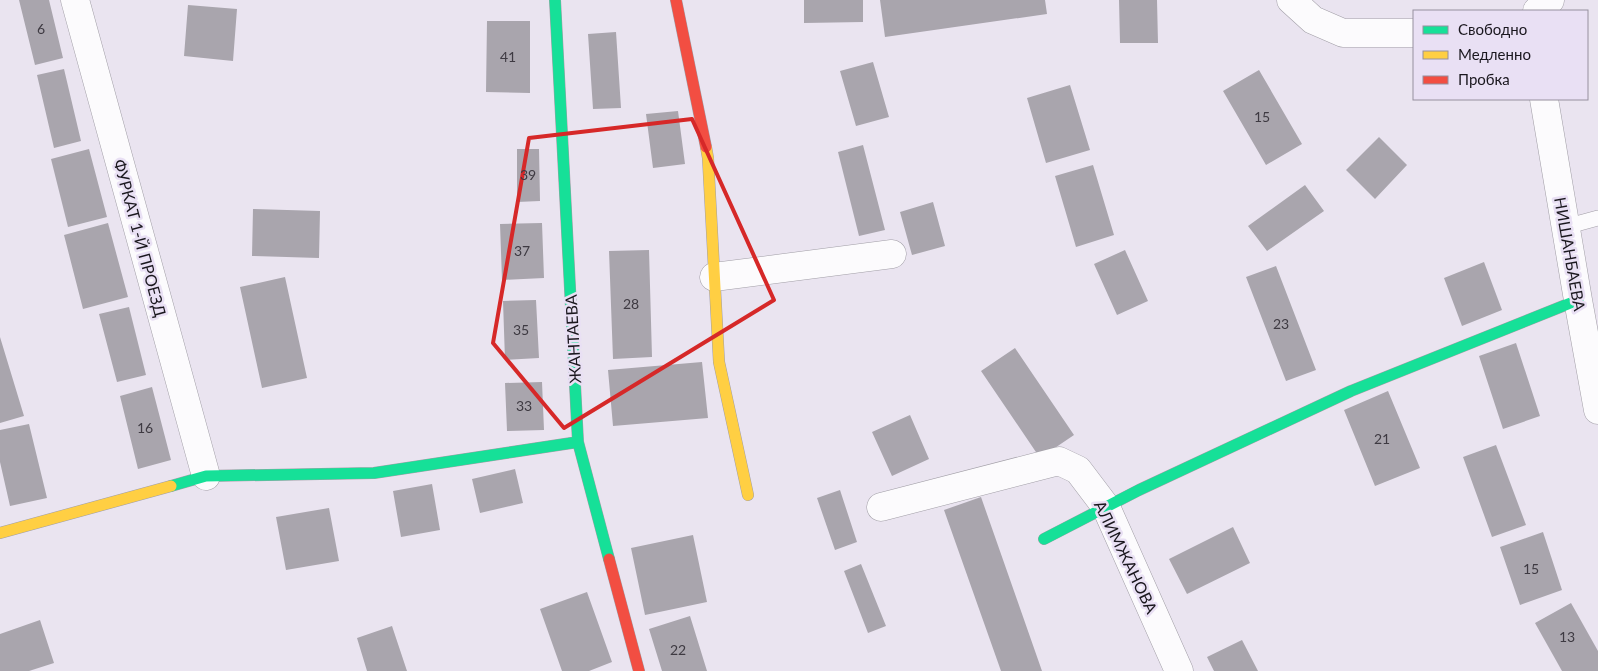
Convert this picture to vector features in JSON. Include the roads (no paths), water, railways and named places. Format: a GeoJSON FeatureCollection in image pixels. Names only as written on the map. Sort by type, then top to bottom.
{"type":"FeatureCollection","features":[{"type":"Feature","properties":{"kind":"street","name":"ФУРКАТ 1-Й ПРОЕЗД"},"geometry":{"type":"LineString","coordinates":[[75,0],[206,476]]}},
{"type":"Feature","properties":{"kind":"street","name":"ЖАНТАЕВА"},"geometry":{"type":"LineString","coordinates":[[555,0],[578,442],[639,671]]}},
{"type":"Feature","properties":{"kind":"street"},"geometry":{"type":"LineString","coordinates":[[676,0],[708,158],[718,362],[748,495]]}},
{"type":"Feature","properties":{"kind":"street"},"geometry":{"type":"LineString","coordinates":[[1291,0],[1313,20],[1343,33],[1413,33]]}},
{"type":"Feature","properties":{"kind":"street"},"geometry":{"type":"LineString","coordinates":[[1538,10],[1550,0]]}},
{"type":"Feature","properties":{"kind":"street","name":"НИШАНБАЕВА"},"geometry":{"type":"LineString","coordinates":[[1544,100],[1598,410]]}},
{"type":"Feature","properties":{"kind":"street"},"geometry":{"type":"LineString","coordinates":[[714,277],[892,254]]}},
{"type":"Feature","properties":{"kind":"street"},"geometry":{"type":"LineString","coordinates":[[1044,539],[1139,490],[1352,390],[1578,300]]}},
{"type":"Feature","properties":{"kind":"street"},"geometry":{"type":"LineString","coordinates":[[0,533],[206,476],[374,473],[578,442]]}},
{"type":"Feature","properties":{"kind":"street","name":"АЛИМЖАНОВА"},"geometry":{"type":"LineString","coordinates":[[881,507],[1059,461],[1078,470],[1106,507],[1179,671]]}},
{"type":"Feature","properties":{"kind":"lane"},"geometry":{"type":"LineString","coordinates":[[1565,227],[1598,218]]}}]}
